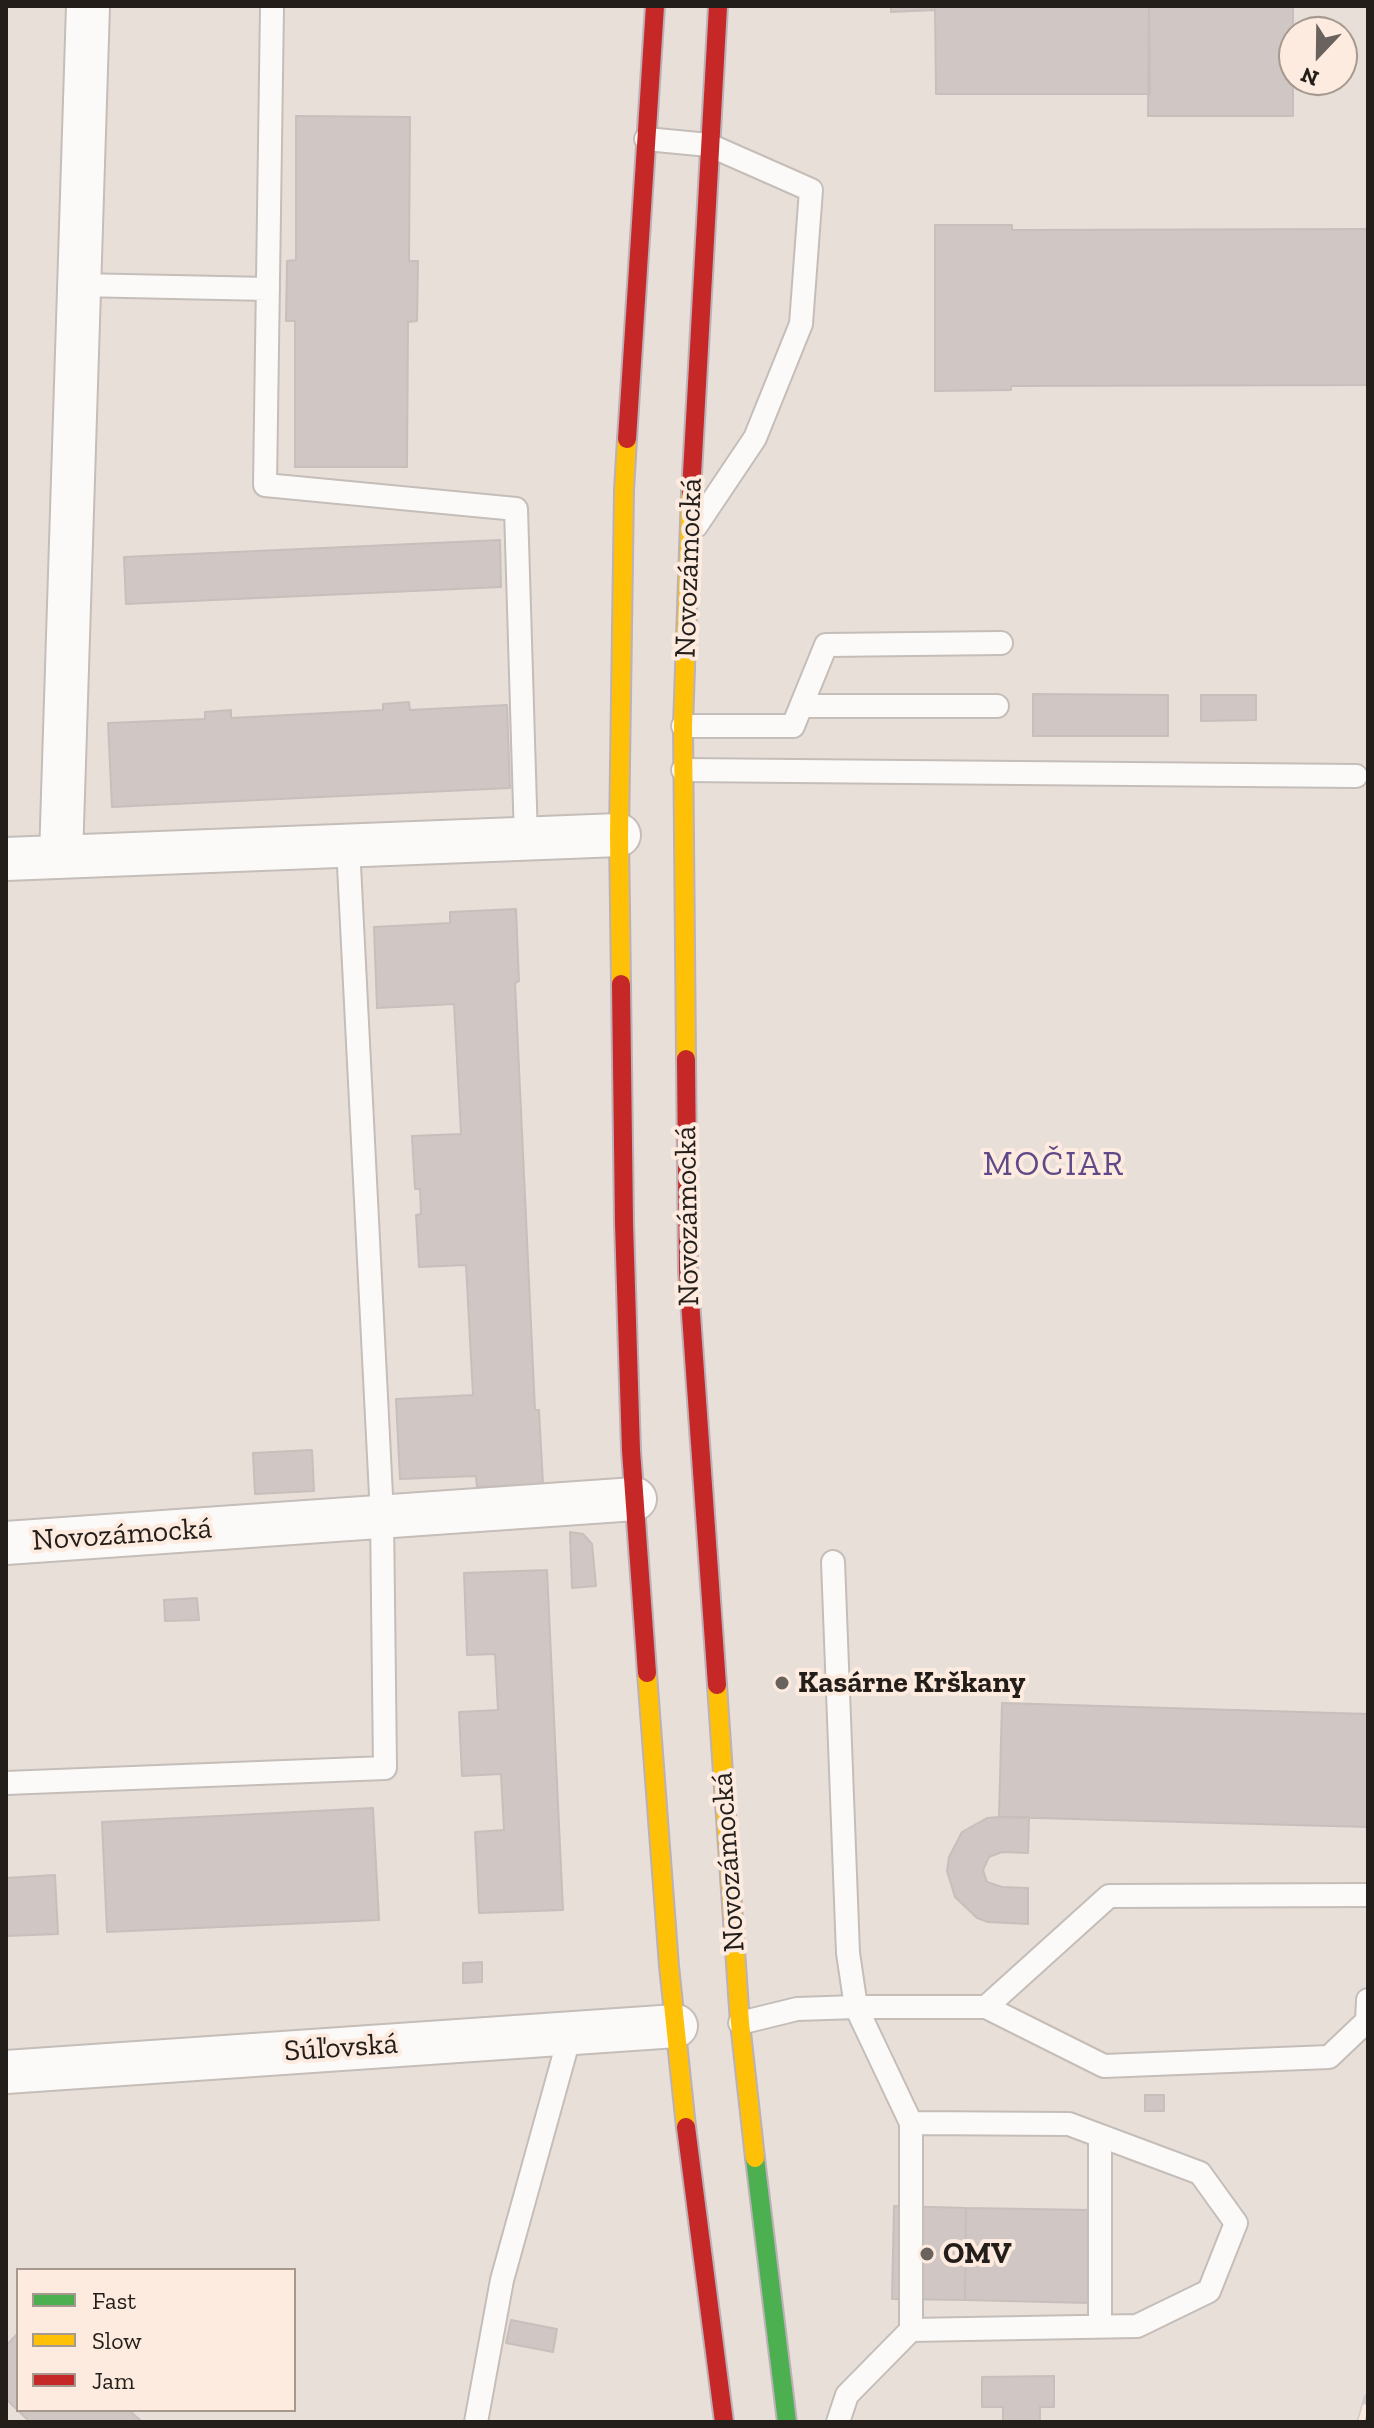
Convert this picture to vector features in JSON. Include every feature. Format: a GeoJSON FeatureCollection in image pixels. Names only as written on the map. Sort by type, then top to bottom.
{"type":"FeatureCollection","features":[{"type":"Feature","properties":{"kind":"main road"},"geometry":{"type":"LineString","coordinates":[[655,6],[624,490],[619,835],[624,1223],[669,1966],[682,2026],[690,2165],[724,2422]]}},
{"type":"Feature","properties":{"kind":"main road","name":"Novozámocká"},"geometry":{"type":"LineString","coordinates":[[718,6],[689,537],[683,726],[688,1272],[695,1494],[734,2023],[787,2422]]}},
{"type":"Feature","properties":{"kind":"street"},"geometry":{"type":"LineString","coordinates":[[61,857],[88,6]]}},
{"type":"Feature","properties":{"kind":"street"},"geometry":{"type":"LineString","coordinates":[[6,859],[619,835]]}},
{"type":"Feature","properties":{"kind":"street","name":"Novozámocká"},"geometry":{"type":"LineString","coordinates":[[6,1543],[642,1498]]}},
{"type":"Feature","properties":{"kind":"street","name":"Súľovská"},"geometry":{"type":"LineString","coordinates":[[6,2072],[571,2031],[682,2026]]}},
{"type":"Feature","properties":{"kind":"lane"},"geometry":{"type":"LineString","coordinates":[[272,6],[265,485],[516,509],[526,839]]}},
{"type":"Feature","properties":{"kind":"lane"},"geometry":{"type":"LineString","coordinates":[[646,139],[709,145],[811,190],[801,324],[755,438],[689,537]]}},
{"type":"Feature","properties":{"kind":"lane"},"geometry":{"type":"LineString","coordinates":[[79,285],[268,289]]}},
{"type":"Feature","properties":{"kind":"lane"},"geometry":{"type":"LineString","coordinates":[[683,726],[793,726],[826,645],[1001,643]]}},
{"type":"Feature","properties":{"kind":"lane"},"geometry":{"type":"LineString","coordinates":[[802,706],[997,706]]}},
{"type":"Feature","properties":{"kind":"lane"},"geometry":{"type":"LineString","coordinates":[[683,770],[1356,776]]}},
{"type":"Feature","properties":{"kind":"lane"},"geometry":{"type":"LineString","coordinates":[[6,1783],[385,1768],[382,1515],[348,846]]}},
{"type":"Feature","properties":{"kind":"lane"},"geometry":{"type":"LineString","coordinates":[[833,1562],[848,1953],[856,2007],[911,2123],[911,2330]]}},
{"type":"Feature","properties":{"kind":"lane"},"geometry":{"type":"LineString","coordinates":[[986,2007],[1109,1896],[1368,1895]]}},
{"type":"Feature","properties":{"kind":"lane"},"geometry":{"type":"LineString","coordinates":[[734,2023],[797,2009],[986,2007],[1104,2066],[1329,2057],[1367,2021],[1368,2000]]}},
{"type":"Feature","properties":{"kind":"lane"},"geometry":{"type":"LineString","coordinates":[[476,2422],[502,2280],[571,2031]]}},
{"type":"Feature","properties":{"kind":"lane"},"geometry":{"type":"LineString","coordinates":[[838,2422],[847,2395],[911,2330],[1137,2326],[1209,2291],[1236,2223],[1200,2173],[1069,2124],[911,2123]]}},
{"type":"Feature","properties":{"kind":"lane"},"geometry":{"type":"LineString","coordinates":[[1100,2136],[1100,2326]]}},
{"type":"Feature","properties":{"kind":"building"},"geometry":{"type":"Polygon","coordinates":[[[891,6],[935,6],[935,10],[891,12],[891,6]]]}},
{"type":"Feature","properties":{"kind":"building"},"geometry":{"type":"Polygon","coordinates":[[[935,6],[1149,6],[1150,94],[936,94],[935,6]]]}},
{"type":"Feature","properties":{"kind":"building"},"geometry":{"type":"Polygon","coordinates":[[[1149,6],[1293,6],[1293,16],[1278,16],[1278,96],[1293,96],[1293,116],[1148,116],[1149,6]]]}},
{"type":"Feature","properties":{"kind":"building"},"geometry":{"type":"Polygon","coordinates":[[[296,116],[410,117],[409,261],[418,261],[417,321],[408,322],[407,467],[295,467],[295,321],[286,321],[287,261],[296,260],[296,116]]]}},
{"type":"Feature","properties":{"kind":"building"},"geometry":{"type":"Polygon","coordinates":[[[935,225],[1012,225],[1012,230],[1368,229],[1368,385],[1011,386],[1011,390],[935,391],[935,225]]]}},
{"type":"Feature","properties":{"kind":"building"},"geometry":{"type":"Polygon","coordinates":[[[500,540],[501,587],[126,604],[124,557],[500,540]]]}},
{"type":"Feature","properties":{"kind":"building"},"geometry":{"type":"Polygon","coordinates":[[[1033,694],[1168,695],[1168,736],[1033,736],[1033,694]]]}},
{"type":"Feature","properties":{"kind":"building"},"geometry":{"type":"Polygon","coordinates":[[[1201,695],[1256,695],[1256,720],[1201,721],[1201,695]]]}},
{"type":"Feature","properties":{"kind":"building"},"geometry":{"type":"Polygon","coordinates":[[[409,702],[410,710],[507,705],[510,788],[112,807],[108,723],[205,719],[205,712],[231,710],[231,718],[383,710],[383,704],[409,702]]]}},
{"type":"Feature","properties":{"kind":"building"},"geometry":{"type":"Polygon","coordinates":[[[516,909],[519,981],[515,983],[535,1410],[539,1410],[543,1484],[477,1487],[476,1476],[400,1479],[396,1399],[473,1395],[466,1265],[419,1267],[416,1215],[421,1214],[420,1189],[415,1189],[412,1136],[461,1134],[454,1004],[377,1008],[374,927],[450,923],[450,912],[516,909]]]}},
{"type":"Feature","properties":{"kind":"building"},"geometry":{"type":"Polygon","coordinates":[[[312,1450],[314,1491],[255,1494],[253,1453],[312,1450]]]}},
{"type":"Feature","properties":{"kind":"building"},"geometry":{"type":"Polygon","coordinates":[[[570,1532],[583,1534],[592,1544],[596,1586],[572,1588],[570,1532]]]}},
{"type":"Feature","properties":{"kind":"building"},"geometry":{"type":"Polygon","coordinates":[[[547,1570],[563,1910],[479,1913],[475,1832],[504,1830],[501,1774],[462,1776],[459,1712],[498,1710],[495,1654],[467,1655],[464,1573],[547,1570]]]}},
{"type":"Feature","properties":{"kind":"building"},"geometry":{"type":"Polygon","coordinates":[[[197,1598],[199,1620],[165,1621],[164,1600],[197,1598]]]}},
{"type":"Feature","properties":{"kind":"building"},"geometry":{"type":"Polygon","coordinates":[[[1002,1703],[1368,1714],[1368,1827],[999,1817],[1002,1703]]]}},
{"type":"Feature","properties":{"kind":"building"},"geometry":{"type":"Polygon","coordinates":[[[373,1808],[379,1920],[107,1932],[102,1822],[373,1808]]]}},
{"type":"Feature","properties":{"kind":"building"},"geometry":{"type":"Polygon","coordinates":[[[1029,1817],[1028,1853],[1002,1852],[989,1857],[983,1870],[987,1882],[1002,1887],[1028,1888],[1028,1924],[988,1922],[977,1918],[955,1897],[947,1871],[949,1857],[962,1832],[987,1818],[1029,1817]]]}},
{"type":"Feature","properties":{"kind":"building"},"geometry":{"type":"Polygon","coordinates":[[[55,1875],[58,1934],[6,1936],[6,1878],[55,1875]]]}},
{"type":"Feature","properties":{"kind":"building"},"geometry":{"type":"Polygon","coordinates":[[[482,1962],[482,1982],[463,1983],[463,1963],[482,1962]]]}},
{"type":"Feature","properties":{"kind":"building"},"geometry":{"type":"Polygon","coordinates":[[[1145,2095],[1164,2095],[1164,2111],[1145,2111],[1145,2095]]]}},
{"type":"Feature","properties":{"kind":"building"},"geometry":{"type":"Polygon","coordinates":[[[894,2206],[966,2208],[965,2300],[892,2299],[894,2206]]]}},
{"type":"Feature","properties":{"kind":"building"},"geometry":{"type":"Polygon","coordinates":[[[966,2208],[1091,2210],[1089,2303],[965,2300],[966,2208]]]}},
{"type":"Feature","properties":{"kind":"building"},"geometry":{"type":"Polygon","coordinates":[[[511,2320],[557,2329],[553,2352],[506,2343],[511,2320]]]}},
{"type":"Feature","properties":{"kind":"building"},"geometry":{"type":"Polygon","coordinates":[[[16,2335],[16,2409],[6,2399],[6,2346],[16,2335]]]}},
{"type":"Feature","properties":{"kind":"building"},"geometry":{"type":"Polygon","coordinates":[[[1054,2376],[1054,2407],[1040,2407],[1040,2421],[1003,2421],[1003,2407],[982,2407],[982,2377],[1054,2376]]]}},
{"type":"Feature","properties":{"kind":"building"},"geometry":{"type":"Polygon","coordinates":[[[20,2412],[131,2412],[142,2422],[30,2422],[20,2412]]]}},
{"type":"Feature","properties":{"kind":"railway"},"geometry":{"type":"LineString","coordinates":[[1361,2422],[1368,2398]]}},
{"type":"Feature","properties":{"kind":"traffic: fast"},"geometry":{"type":"LineString","coordinates":[[755,2158],[787,2422]]}},
{"type":"Feature","properties":{"kind":"traffic: slow"},"geometry":{"type":"LineString","coordinates":[[621,984],[619,835],[627,439]]}},
{"type":"Feature","properties":{"kind":"traffic: slow"},"geometry":{"type":"LineString","coordinates":[[686,1059],[683,726],[691,492]]}},
{"type":"Feature","properties":{"kind":"traffic: slow"},"geometry":{"type":"LineString","coordinates":[[647,1673],[669,1966],[686,2127]]}},
{"type":"Feature","properties":{"kind":"traffic: slow"},"geometry":{"type":"LineString","coordinates":[[717,1685],[740,2023],[755,2158]]}},
{"type":"Feature","properties":{"kind":"traffic: jam"},"geometry":{"type":"LineString","coordinates":[[627,439],[655,6]]}},
{"type":"Feature","properties":{"kind":"traffic: jam"},"geometry":{"type":"LineString","coordinates":[[691,492],[718,6]]}},
{"type":"Feature","properties":{"kind":"traffic: jam"},"geometry":{"type":"LineString","coordinates":[[621,984],[631,1450],[647,1673]]}},
{"type":"Feature","properties":{"kind":"traffic: jam"},"geometry":{"type":"LineString","coordinates":[[686,1059],[688,1272],[717,1685]]}},
{"type":"Feature","properties":{"kind":"traffic: jam"},"geometry":{"type":"LineString","coordinates":[[686,2127],[724,2422]]}},
{"type":"Feature","properties":{"kind":"place","name":"Kasárne Krškany"},"geometry":{"type":"Point","coordinates":[782,1683]}},
{"type":"Feature","properties":{"kind":"place","name":"OMV"},"geometry":{"type":"Point","coordinates":[927,2254]}},
{"type":"Feature","properties":{"kind":"district","name":"MOČIAR"},"geometry":{"type":"Point","coordinates":[1054,1165]}}]}
